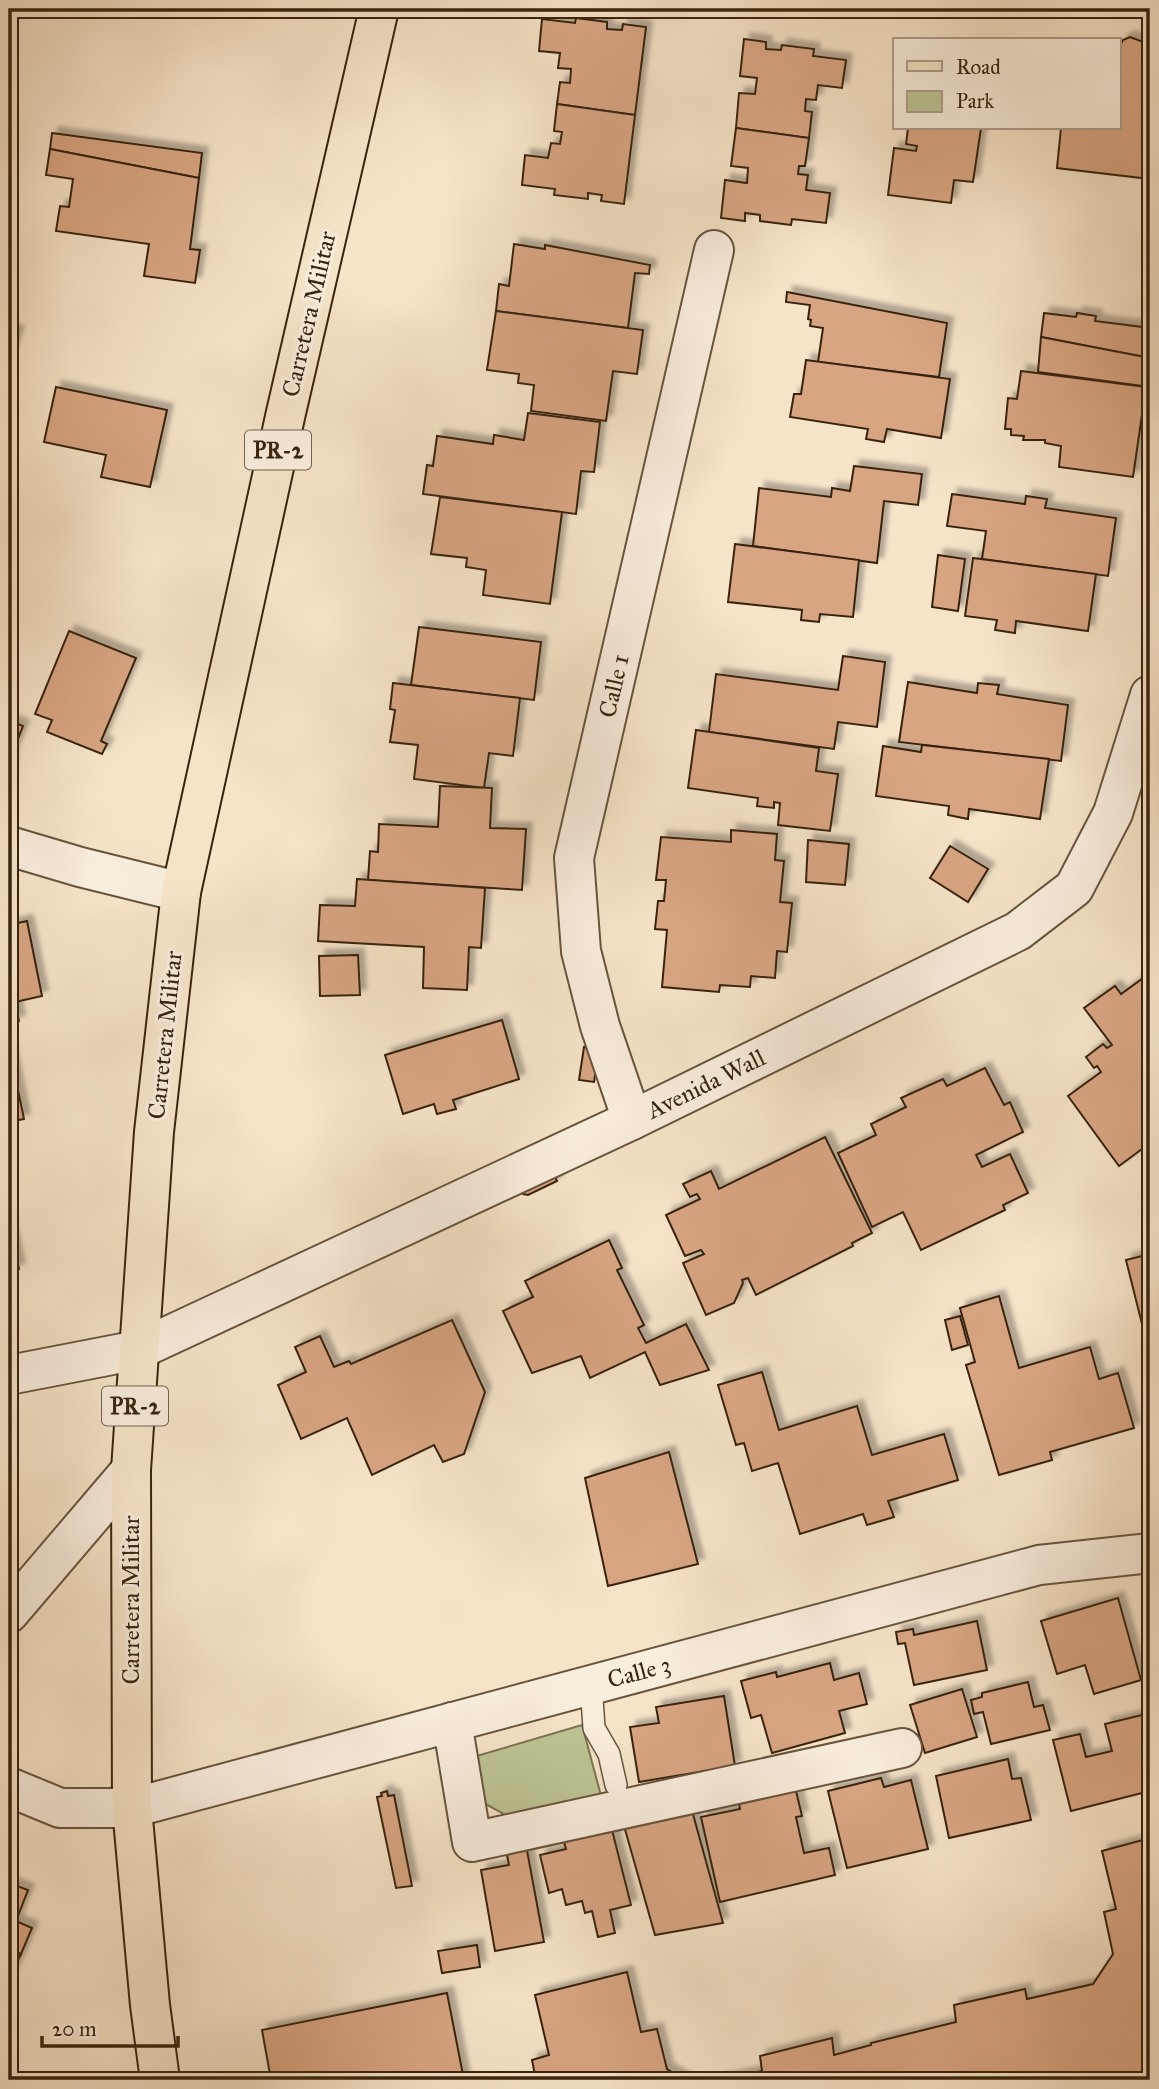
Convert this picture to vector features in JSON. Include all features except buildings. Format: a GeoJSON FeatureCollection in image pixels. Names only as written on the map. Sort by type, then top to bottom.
{"type":"FeatureCollection","features":[{"type":"Feature","properties":{"kind":"main road","name":"Carretera Militar"},"geometry":{"type":"LineString","coordinates":[[160,2080],[132,1808],[131,1469],[154,1132],[181,891],[285,417],[379,9]]}},
{"type":"Feature","properties":{"kind":"street","name":"Calle 1"},"geometry":{"type":"LineString","coordinates":[[632,1120],[600,1026],[581,951],[574,858],[714,250]]}},
{"type":"Feature","properties":{"kind":"street","name":"Avenida Wall"},"geometry":{"type":"LineString","coordinates":[[9,1375],[138,1350],[632,1120],[1018,931],[1074,888],[1114,813],[1150,695]]}},
{"type":"Feature","properties":{"kind":"street"},"geometry":{"type":"LineString","coordinates":[[9,846],[80,867],[181,891]]}},
{"type":"Feature","properties":{"kind":"street"},"geometry":{"type":"LineString","coordinates":[[9,1613],[131,1469]]}},
{"type":"Feature","properties":{"kind":"street","name":"Calle 3"},"geometry":{"type":"LineString","coordinates":[[9,1787],[60,1808],[132,1808],[1039,1565],[1150,1553]]}},
{"type":"Feature","properties":{"kind":"street"},"geometry":{"type":"LineString","coordinates":[[452,1722],[472,1842],[902,1748]]}},
{"type":"Feature","properties":{"kind":"lane"},"geometry":{"type":"LineString","coordinates":[[592,1684],[594,1728],[608,1755],[616,1785]]}},
{"type":"Feature","properties":{"kind":"green space"},"geometry":{"type":"Polygon","coordinates":[[[582,1725],[603,1803],[526,1826],[480,1801],[470,1758],[582,1725]]]}}]}
